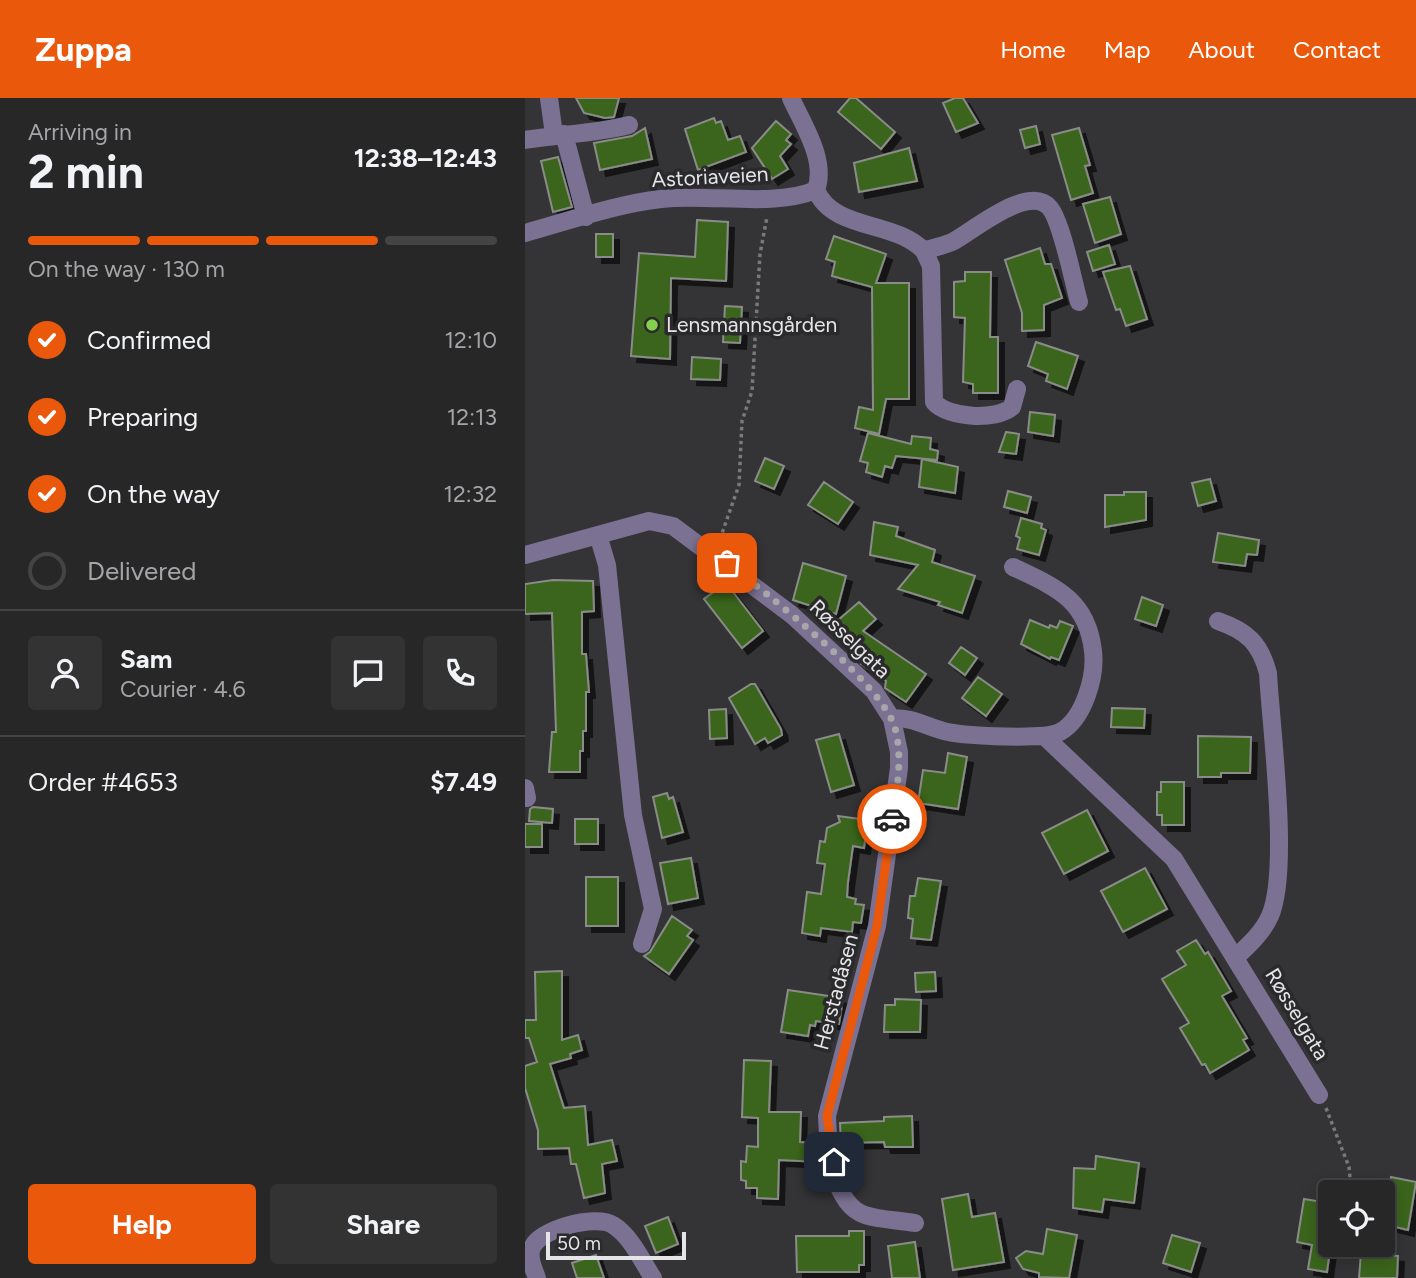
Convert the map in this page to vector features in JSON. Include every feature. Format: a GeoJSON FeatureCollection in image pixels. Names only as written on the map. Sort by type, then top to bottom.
{"type":"FeatureCollection","features":[{"type":"Feature","properties":{"kind":"street"},"geometry":{"type":"LineString","coordinates":[[549,98],[586,217]]}},
{"type":"Feature","properties":{"kind":"street"},"geometry":{"type":"LineString","coordinates":[[791,98],[818,162],[820,170],[816,190],[832,212],[903,235],[924,251],[931,266],[934,402],[951,413],[999,414],[1012,407],[1017,389]]}},
{"type":"Feature","properties":{"kind":"street"},"geometry":{"type":"LineString","coordinates":[[525,140],[559,134],[594,134],[629,125]]}},
{"type":"Feature","properties":{"kind":"street","name":"Astoriaveien"},"geometry":{"type":"LineString","coordinates":[[525,233],[658,199],[770,197],[816,190]]}},
{"type":"Feature","properties":{"kind":"street"},"geometry":{"type":"LineString","coordinates":[[924,251],[947,245],[1010,207],[1033,200],[1042,202],[1053,213],[1079,302]]}},
{"type":"Feature","properties":{"kind":"street","name":"Røsselgata"},"geometry":{"type":"LineString","coordinates":[[525,555],[649,522],[673,526],[714,554],[792,615],[874,691],[891,719]]}},
{"type":"Feature","properties":{"kind":"street"},"geometry":{"type":"LineString","coordinates":[[599,535],[607,565],[633,816],[653,909],[642,944]]}},
{"type":"Feature","properties":{"kind":"street"},"geometry":{"type":"LineString","coordinates":[[891,719],[913,719],[946,732],[973,736],[1044,736],[1063,731],[1075,720],[1083,703],[1093,663],[1091,635],[1086,618],[1073,601],[1049,584],[1013,567]]}},
{"type":"Feature","properties":{"kind":"street","name":"Røsselgata"},"geometry":{"type":"LineString","coordinates":[[1218,621],[1249,635],[1264,659],[1268,673],[1277,822],[1276,900],[1264,928],[1236,957]]}},
{"type":"Feature","properties":{"kind":"street","name":"Herstadåsen"},"geometry":{"type":"LineString","coordinates":[[891,719],[899,752],[899,768],[877,926],[827,1116],[828,1137],[839,1187],[848,1205],[864,1215],[915,1223]]}},
{"type":"Feature","properties":{"kind":"street","name":"Røsselgata"},"geometry":{"type":"LineString","coordinates":[[1044,736],[1174,859],[1319,1095]]}},
{"type":"Feature","properties":{"kind":"street"},"geometry":{"type":"LineString","coordinates":[[537,1278],[531,1263],[531,1250],[538,1240],[563,1227],[599,1219],[613,1224],[625,1235],[653,1278]]}},
{"type":"Feature","properties":{"kind":"path"},"geometry":{"type":"LineString","coordinates":[[714,554],[739,485],[742,421],[752,391],[760,254],[770,197]]}},
{"type":"Feature","properties":{"kind":"path"},"geometry":{"type":"LineString","coordinates":[[1319,1095],[1332,1120],[1349,1167],[1350,1180]]}},
{"type":"Feature","properties":{"kind":"building"},"geometry":{"type":"Polygon","coordinates":[[[576,98],[619,98],[614,117],[605,118],[584,113],[576,98]]]}},
{"type":"Feature","properties":{"kind":"building"},"geometry":{"type":"Polygon","coordinates":[[[850,98],[856,98],[895,132],[881,149],[838,112],[850,98]]]}},
{"type":"Feature","properties":{"kind":"building"},"geometry":{"type":"Polygon","coordinates":[[[963,98],[978,123],[956,132],[943,103],[963,98]]]}},
{"type":"Feature","properties":{"kind":"building"},"geometry":{"type":"Polygon","coordinates":[[[714,118],[716,123],[721,121],[728,140],[740,136],[746,152],[698,170],[685,129],[714,118]]]}},
{"type":"Feature","properties":{"kind":"building"},"geometry":{"type":"Polygon","coordinates":[[[776,121],[791,134],[786,140],[791,144],[780,156],[788,169],[772,179],[752,148],[776,121]]]}},
{"type":"Feature","properties":{"kind":"building"},"geometry":{"type":"Polygon","coordinates":[[[1036,126],[1040,144],[1025,148],[1020,130],[1036,126]]]}},
{"type":"Feature","properties":{"kind":"building"},"geometry":{"type":"Polygon","coordinates":[[[645,128],[652,159],[600,170],[594,143],[632,136],[645,128]]]}},
{"type":"Feature","properties":{"kind":"building"},"geometry":{"type":"Polygon","coordinates":[[[1079,128],[1090,165],[1085,166],[1093,193],[1071,200],[1052,135],[1079,128]]]}},
{"type":"Feature","properties":{"kind":"building"},"geometry":{"type":"Polygon","coordinates":[[[909,148],[917,181],[859,192],[854,163],[909,148]]]}},
{"type":"Feature","properties":{"kind":"building"},"geometry":{"type":"Polygon","coordinates":[[[558,157],[572,207],[553,212],[541,161],[558,157]]]}},
{"type":"Feature","properties":{"kind":"building"},"geometry":{"type":"Polygon","coordinates":[[[1110,197],[1121,234],[1095,243],[1083,204],[1110,197]]]}},
{"type":"Feature","properties":{"kind":"building"},"geometry":{"type":"Polygon","coordinates":[[[697,220],[728,222],[726,281],[671,278],[670,359],[631,356],[639,253],[695,257],[697,220]]]}},
{"type":"Feature","properties":{"kind":"building"},"geometry":{"type":"Polygon","coordinates":[[[596,234],[613,234],[613,257],[596,257],[596,234]]]}},
{"type":"Feature","properties":{"kind":"building"},"geometry":{"type":"Polygon","coordinates":[[[834,236],[886,254],[876,283],[909,283],[909,399],[886,399],[879,434],[855,428],[859,407],[873,410],[872,287],[832,276],[835,262],[826,259],[834,236]]]}},
{"type":"Feature","properties":{"kind":"building"},"geometry":{"type":"Polygon","coordinates":[[[1109,245],[1115,264],[1093,271],[1087,252],[1109,245]]]}},
{"type":"Feature","properties":{"kind":"building"},"geometry":{"type":"Polygon","coordinates":[[[1040,248],[1045,264],[1051,264],[1062,298],[1044,305],[1044,330],[1022,331],[1022,313],[1005,260],[1040,248]]]}},
{"type":"Feature","properties":{"kind":"building"},"geometry":{"type":"Polygon","coordinates":[[[1130,266],[1147,319],[1126,326],[1120,309],[1116,310],[1103,272],[1130,266]]]}},
{"type":"Feature","properties":{"kind":"building"},"geometry":{"type":"Polygon","coordinates":[[[965,272],[991,272],[990,337],[998,337],[998,393],[973,393],[973,384],[963,382],[965,318],[954,317],[954,282],[965,281],[965,272]]]}},
{"type":"Feature","properties":{"kind":"building"},"geometry":{"type":"Polygon","coordinates":[[[725,306],[742,307],[740,343],[723,342],[725,306]]]}},
{"type":"Feature","properties":{"kind":"building"},"geometry":{"type":"Polygon","coordinates":[[[1036,342],[1078,356],[1067,389],[1046,381],[1048,374],[1028,366],[1036,342]]]}},
{"type":"Feature","properties":{"kind":"building"},"geometry":{"type":"Polygon","coordinates":[[[692,357],[721,359],[720,380],[691,379],[692,357]]]}},
{"type":"Feature","properties":{"kind":"building"},"geometry":{"type":"Polygon","coordinates":[[[1030,412],[1055,415],[1053,436],[1028,432],[1030,412]]]}},
{"type":"Feature","properties":{"kind":"building"},"geometry":{"type":"Polygon","coordinates":[[[1006,432],[1019,434],[1016,454],[999,452],[1006,432]]]}},
{"type":"Feature","properties":{"kind":"building"},"geometry":{"type":"Polygon","coordinates":[[[868,433],[911,444],[912,436],[931,438],[930,449],[938,451],[937,460],[896,456],[892,468],[885,466],[882,477],[866,472],[868,463],[860,461],[868,433]]]}},
{"type":"Feature","properties":{"kind":"building"},"geometry":{"type":"Polygon","coordinates":[[[765,458],[784,466],[774,489],[755,481],[765,458]]]}},
{"type":"Feature","properties":{"kind":"building"},"geometry":{"type":"Polygon","coordinates":[[[922,459],[958,467],[955,493],[919,487],[922,459]]]}},
{"type":"Feature","properties":{"kind":"building"},"geometry":{"type":"Polygon","coordinates":[[[1210,479],[1216,501],[1198,506],[1192,483],[1210,479]]]}},
{"type":"Feature","properties":{"kind":"building"},"geometry":{"type":"Polygon","coordinates":[[[824,482],[853,502],[838,524],[808,505],[824,482]]]}},
{"type":"Feature","properties":{"kind":"building"},"geometry":{"type":"Polygon","coordinates":[[[1008,491],[1031,497],[1027,513],[1004,507],[1008,491]]]}},
{"type":"Feature","properties":{"kind":"building"},"geometry":{"type":"Polygon","coordinates":[[[1124,492],[1146,492],[1146,520],[1105,527],[1105,495],[1124,495],[1124,492]]]}},
{"type":"Feature","properties":{"kind":"building"},"geometry":{"type":"Polygon","coordinates":[[[1021,518],[1042,524],[1041,528],[1046,530],[1039,555],[1017,549],[1020,538],[1016,536],[1021,518]]]}},
{"type":"Feature","properties":{"kind":"building"},"geometry":{"type":"Polygon","coordinates":[[[874,522],[898,527],[896,536],[935,550],[932,562],[975,576],[962,613],[938,605],[940,602],[898,589],[918,565],[870,555],[874,522]]]}},
{"type":"Feature","properties":{"kind":"building"},"geometry":{"type":"Polygon","coordinates":[[[1218,533],[1259,540],[1257,555],[1247,554],[1245,566],[1213,562],[1218,533]]]}},
{"type":"Feature","properties":{"kind":"building"},"geometry":{"type":"Polygon","coordinates":[[[803,563],[846,576],[836,614],[793,600],[803,563]]]}},
{"type":"Feature","properties":{"kind":"building"},"geometry":{"type":"Polygon","coordinates":[[[553,580],[593,581],[594,611],[582,612],[582,654],[586,654],[589,692],[586,692],[586,731],[583,731],[583,751],[580,751],[580,772],[549,772],[552,732],[556,732],[552,613],[525,614],[525,584],[553,580]]]}},
{"type":"Feature","properties":{"kind":"building"},"geometry":{"type":"Polygon","coordinates":[[[726,583],[763,631],[742,648],[704,599],[726,583]]]}},
{"type":"Feature","properties":{"kind":"building"},"geometry":{"type":"Polygon","coordinates":[[[1142,597],[1163,605],[1156,626],[1135,619],[1142,597]]]}},
{"type":"Feature","properties":{"kind":"building"},"geometry":{"type":"Polygon","coordinates":[[[859,602],[876,619],[863,631],[926,674],[906,702],[885,688],[886,681],[861,664],[868,654],[837,621],[859,602]]]}},
{"type":"Feature","properties":{"kind":"building"},"geometry":{"type":"Polygon","coordinates":[[[1030,620],[1049,628],[1050,625],[1057,628],[1060,621],[1073,626],[1059,660],[1050,659],[1021,644],[1030,620]]]}},
{"type":"Feature","properties":{"kind":"building"},"geometry":{"type":"Polygon","coordinates":[[[961,647],[977,658],[965,675],[949,663],[961,647]]]}},
{"type":"Feature","properties":{"kind":"building"},"geometry":{"type":"Polygon","coordinates":[[[978,677],[1002,694],[986,716],[962,698],[978,677]]]}},
{"type":"Feature","properties":{"kind":"building"},"geometry":{"type":"Polygon","coordinates":[[[755,684],[781,729],[782,735],[768,743],[765,738],[755,744],[729,698],[755,684]]]}},
{"type":"Feature","properties":{"kind":"building"},"geometry":{"type":"Polygon","coordinates":[[[1112,708],[1145,709],[1144,728],[1111,727],[1112,708]]]}},
{"type":"Feature","properties":{"kind":"building"},"geometry":{"type":"Polygon","coordinates":[[[726,709],[727,738],[710,739],[709,710],[726,709]]]}},
{"type":"Feature","properties":{"kind":"building"},"geometry":{"type":"Polygon","coordinates":[[[839,734],[854,785],[831,792],[816,740],[839,734]]]}},
{"type":"Feature","properties":{"kind":"building"},"geometry":{"type":"Polygon","coordinates":[[[1198,736],[1251,737],[1250,773],[1221,773],[1221,777],[1198,777],[1198,736]]]}},
{"type":"Feature","properties":{"kind":"building"},"geometry":{"type":"Polygon","coordinates":[[[948,753],[967,757],[958,809],[918,803],[923,770],[945,773],[948,753]]]}},
{"type":"Feature","properties":{"kind":"building"},"geometry":{"type":"Polygon","coordinates":[[[1161,782],[1184,782],[1184,825],[1162,825],[1162,815],[1157,815],[1157,792],[1161,792],[1161,782]]]}},
{"type":"Feature","properties":{"kind":"building"},"geometry":{"type":"Polygon","coordinates":[[[667,793],[669,799],[673,797],[683,832],[662,838],[653,797],[667,793]]]}},
{"type":"Feature","properties":{"kind":"building"},"geometry":{"type":"Polygon","coordinates":[[[530,809],[553,809],[552,823],[529,821],[530,809]]]}},
{"type":"Feature","properties":{"kind":"building"},"geometry":{"type":"Polygon","coordinates":[[[1087,810],[1108,851],[1064,874],[1042,833],[1087,810]]]}},
{"type":"Feature","properties":{"kind":"building"},"geometry":{"type":"Polygon","coordinates":[[[838,816],[868,820],[864,848],[853,846],[848,882],[847,897],[856,899],[855,904],[864,905],[861,923],[853,922],[852,932],[821,928],[820,936],[802,933],[807,892],[821,894],[825,864],[817,863],[820,841],[825,842],[827,828],[840,822],[838,816]]]}},
{"type":"Feature","properties":{"kind":"building"},"geometry":{"type":"Polygon","coordinates":[[[575,819],[598,819],[598,844],[575,844],[575,819]]]}},
{"type":"Feature","properties":{"kind":"building"},"geometry":{"type":"Polygon","coordinates":[[[525,824],[542,824],[542,847],[525,847],[525,824]]]}},
{"type":"Feature","properties":{"kind":"building"},"geometry":{"type":"Polygon","coordinates":[[[691,858],[698,898],[668,904],[660,863],[691,858]]]}},
{"type":"Feature","properties":{"kind":"building"},"geometry":{"type":"Polygon","coordinates":[[[1145,868],[1167,909],[1123,932],[1101,891],[1145,868]]]}},
{"type":"Feature","properties":{"kind":"building"},"geometry":{"type":"Polygon","coordinates":[[[586,877],[618,877],[618,926],[586,926],[586,877]]]}},
{"type":"Feature","properties":{"kind":"building"},"geometry":{"type":"Polygon","coordinates":[[[918,878],[941,881],[931,940],[911,938],[913,919],[908,918],[910,896],[915,896],[918,878]]]}},
{"type":"Feature","properties":{"kind":"building"},"geometry":{"type":"Polygon","coordinates":[[[672,916],[692,930],[687,936],[693,940],[669,974],[644,956],[650,952],[672,916]]]}},
{"type":"Feature","properties":{"kind":"building"},"geometry":{"type":"Polygon","coordinates":[[[1196,940],[1205,954],[1208,952],[1231,991],[1222,996],[1247,1038],[1243,1040],[1249,1050],[1210,1073],[1205,1064],[1202,1065],[1180,1028],[1189,1023],[1162,979],[1186,965],[1177,951],[1196,940]]]}},
{"type":"Feature","properties":{"kind":"building"},"geometry":{"type":"Polygon","coordinates":[[[562,971],[562,1040],[578,1035],[582,1050],[570,1054],[571,1058],[550,1064],[564,1108],[585,1106],[588,1145],[612,1140],[617,1161],[602,1164],[605,1193],[584,1198],[576,1164],[571,1164],[569,1148],[538,1149],[538,1130],[525,1088],[525,1066],[537,1062],[529,1038],[525,1038],[525,1020],[536,1020],[535,972],[562,971]]]}},
{"type":"Feature","properties":{"kind":"building"},"geometry":{"type":"Polygon","coordinates":[[[935,972],[936,991],[916,992],[915,973],[935,972]]]}},
{"type":"Feature","properties":{"kind":"building"},"geometry":{"type":"Polygon","coordinates":[[[788,990],[843,998],[839,1024],[816,1021],[815,1026],[810,1025],[808,1036],[781,1032],[788,990]]]}},
{"type":"Feature","properties":{"kind":"building"},"geometry":{"type":"Polygon","coordinates":[[[895,999],[921,1000],[920,1032],[884,1032],[885,1005],[895,1005],[895,999]]]}},
{"type":"Feature","properties":{"kind":"building"},"geometry":{"type":"Polygon","coordinates":[[[744,1060],[771,1061],[769,1112],[801,1112],[800,1142],[817,1143],[820,1162],[779,1160],[778,1199],[757,1198],[757,1188],[746,1188],[746,1181],[741,1180],[741,1161],[746,1162],[747,1146],[758,1147],[758,1118],[742,1117],[744,1060]]]}},
{"type":"Feature","properties":{"kind":"building"},"geometry":{"type":"Polygon","coordinates":[[[912,1116],[913,1147],[885,1147],[884,1142],[841,1143],[840,1123],[884,1121],[884,1117],[912,1116]]]}},
{"type":"Feature","properties":{"kind":"building"},"geometry":{"type":"Polygon","coordinates":[[[1096,1156],[1139,1163],[1134,1203],[1104,1199],[1102,1212],[1073,1208],[1074,1168],[1095,1169],[1096,1156]]]}},
{"type":"Feature","properties":{"kind":"building"},"geometry":{"type":"Polygon","coordinates":[[[1391,1177],[1416,1182],[1408,1230],[1395,1227],[1395,1180],[1390,1180],[1391,1177]]]}},
{"type":"Feature","properties":{"kind":"building"},"geometry":{"type":"Polygon","coordinates":[[[968,1194],[972,1217],[995,1213],[1004,1262],[953,1270],[942,1199],[968,1194]]]}},
{"type":"Feature","properties":{"kind":"building"},"geometry":{"type":"Polygon","coordinates":[[[1304,1199],[1318,1201],[1318,1257],[1329,1257],[1327,1272],[1308,1269],[1312,1245],[1297,1242],[1304,1199]]]}},
{"type":"Feature","properties":{"kind":"building"},"geometry":{"type":"Polygon","coordinates":[[[668,1217],[678,1244],[656,1253],[645,1226],[668,1217]]]}},
{"type":"Feature","properties":{"kind":"building"},"geometry":{"type":"Polygon","coordinates":[[[1047,1229],[1077,1235],[1069,1278],[1039,1277],[1039,1273],[1023,1269],[1016,1258],[1026,1251],[1043,1254],[1047,1229]]]}},
{"type":"Feature","properties":{"kind":"building"},"geometry":{"type":"Polygon","coordinates":[[[849,1231],[864,1231],[864,1265],[859,1265],[859,1272],[797,1272],[796,1236],[849,1236],[849,1231]]]}},
{"type":"Feature","properties":{"kind":"building"},"geometry":{"type":"Polygon","coordinates":[[[1172,1235],[1200,1243],[1191,1272],[1163,1263],[1172,1235]]]}},
{"type":"Feature","properties":{"kind":"building"},"geometry":{"type":"Polygon","coordinates":[[[915,1242],[920,1278],[892,1278],[888,1246],[915,1242]]]}},
{"type":"Feature","properties":{"kind":"building"},"geometry":{"type":"Polygon","coordinates":[[[596,1255],[604,1278],[577,1278],[572,1263],[596,1255]]]}},
{"type":"Feature","properties":{"kind":"building"},"geometry":{"type":"Polygon","coordinates":[[[1398,1256],[1397,1278],[1359,1278],[1361,1257],[1398,1256]]]}},
{"type":"Feature","properties":{"kind":"way so far"},"geometry":{"type":"LineString","coordinates":[[727,563],[792,615],[874,691],[895,726],[899,752],[892,819]]}},
{"type":"Feature","properties":{"kind":"place","name":"Lensmannsgården"},"geometry":{"type":"Point","coordinates":[652,325]}},
{"type":"Feature","properties":{"kind":"route"},"geometry":{"type":"LineString","coordinates":[[834,1162],[828,1137],[827,1116],[870,960],[892,819]]}}]}
